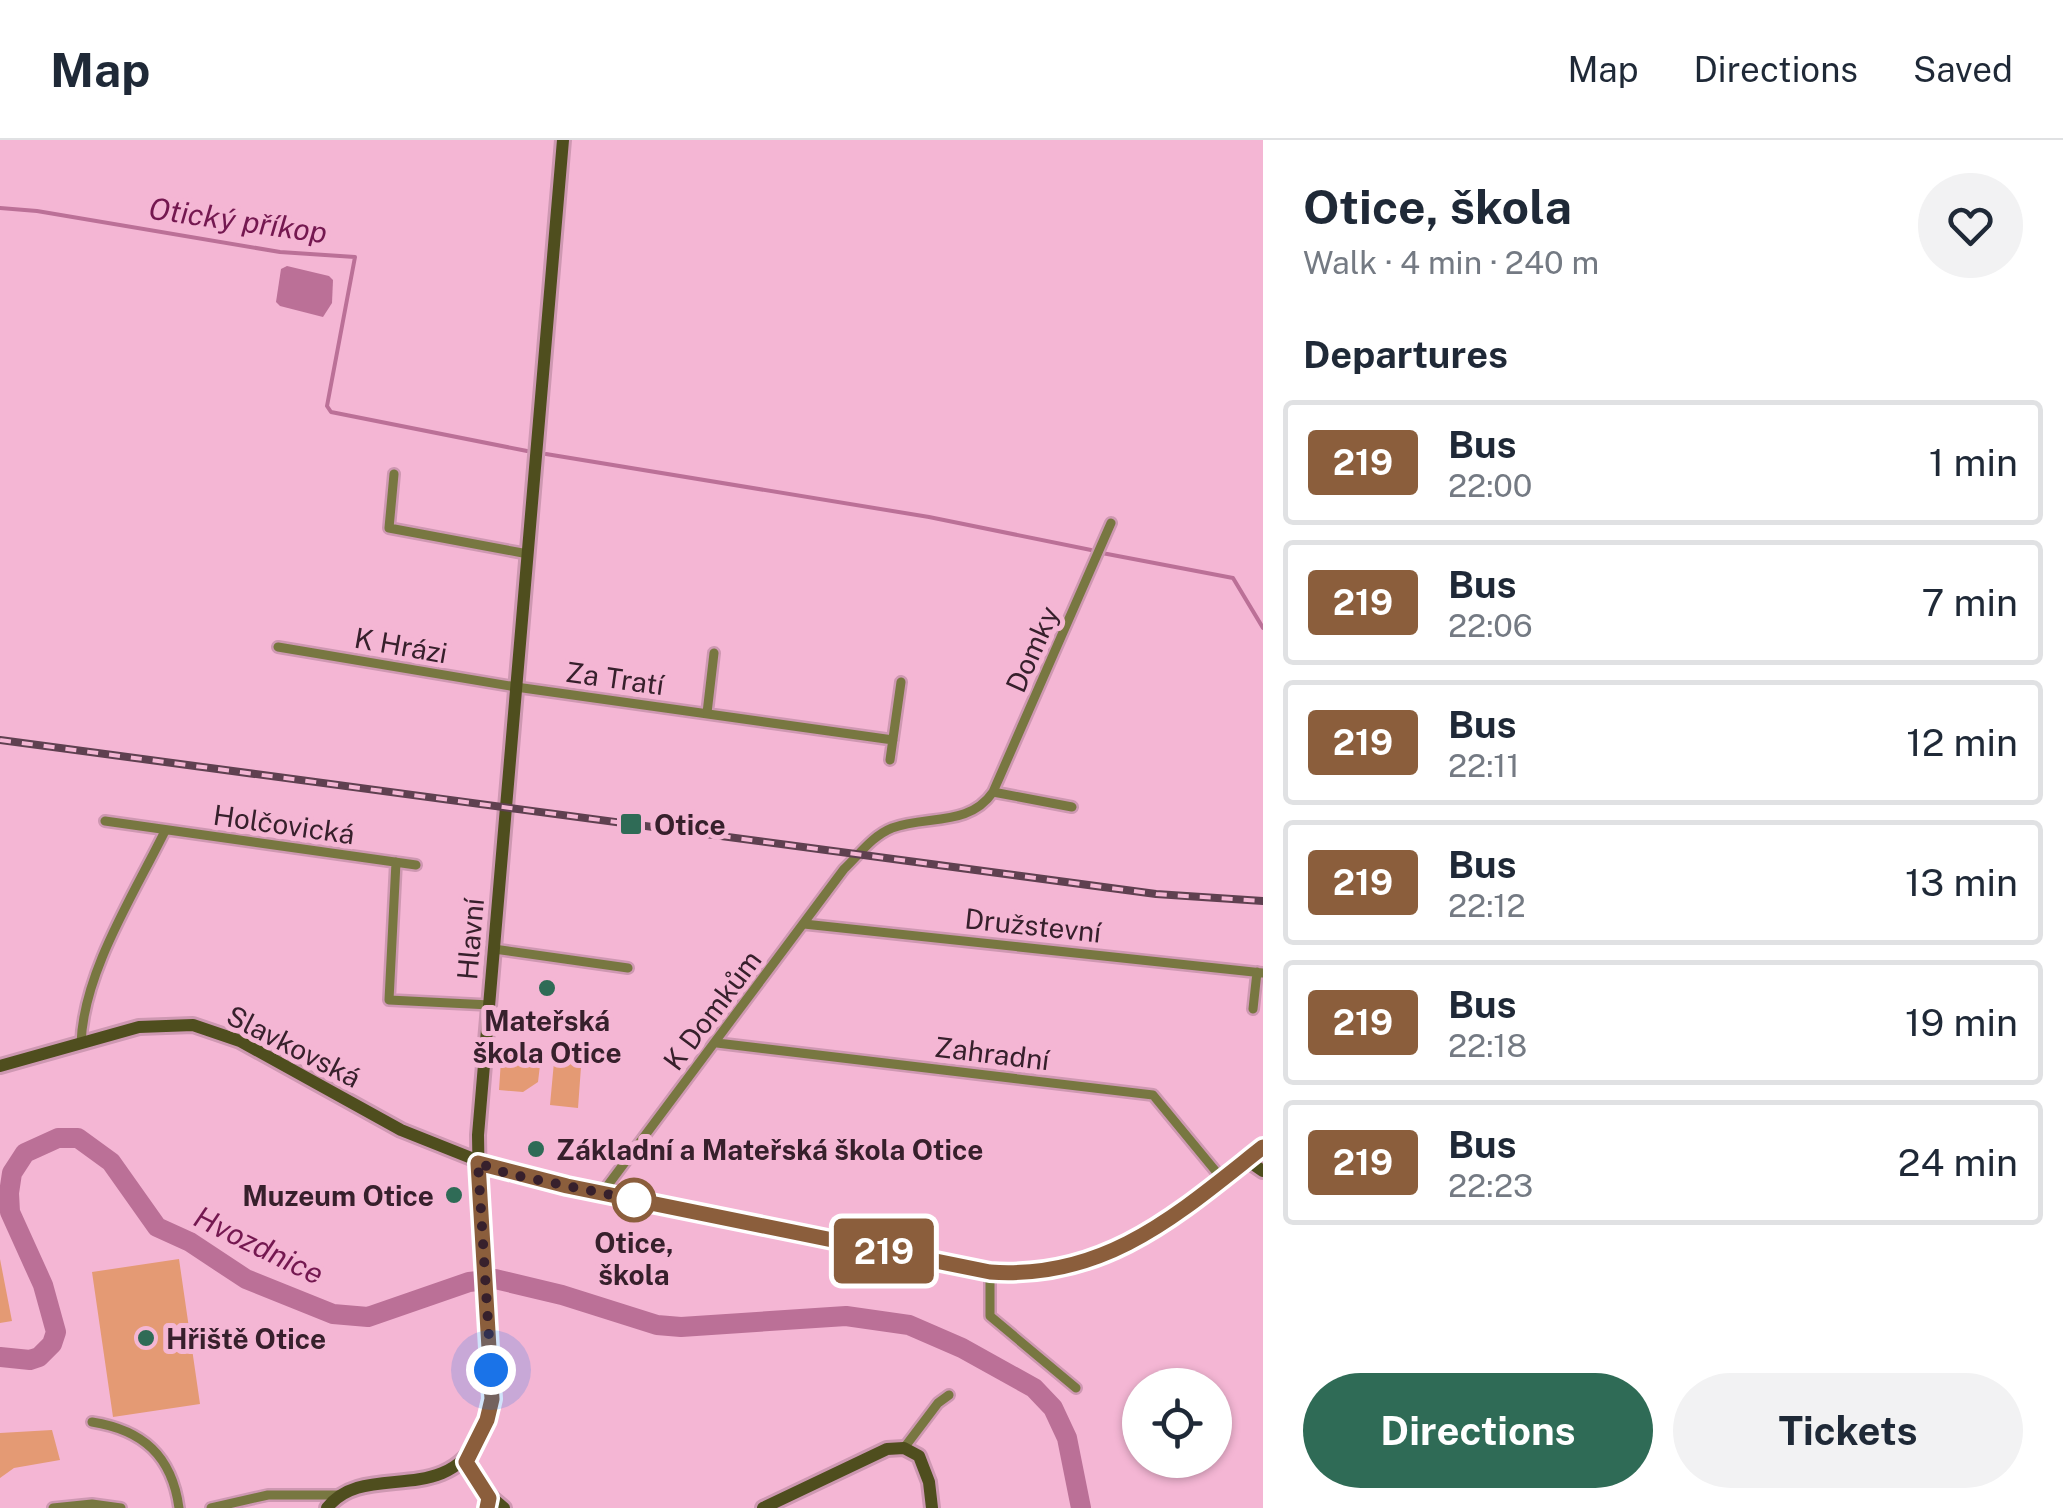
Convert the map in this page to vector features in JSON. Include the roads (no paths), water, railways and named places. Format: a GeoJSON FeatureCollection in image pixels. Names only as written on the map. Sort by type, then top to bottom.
{"type":"FeatureCollection","features":[{"type":"Feature","properties":{"kind":"main road","name":"Hlavní"},"geometry":{"type":"LineString","coordinates":[[466,1462],[487,1420],[492,1399],[478,1163],[563,140]]}},
{"type":"Feature","properties":{"kind":"main road","name":"Slavkovská"},"geometry":{"type":"LineString","coordinates":[[0,1066],[150,1025],[193,1025],[217,1031],[401,1130],[509,1174],[990,1272],[1043,1272],[1113,1252],[1155,1229],[1263,1147]]}},
{"type":"Feature","properties":{"kind":"main road"},"geometry":{"type":"LineString","coordinates":[[1246,1160],[1263,1170]]}},
{"type":"Feature","properties":{"kind":"main road"},"geometry":{"type":"LineString","coordinates":[[763,1508],[878,1453],[904,1448],[923,1462],[932,1508]]}},
{"type":"Feature","properties":{"kind":"main road"},"geometry":{"type":"LineString","coordinates":[[327,1508],[341,1495],[432,1480],[466,1462],[483,1490],[504,1508]]}},
{"type":"Feature","properties":{"kind":"street"},"geometry":{"type":"LineString","coordinates":[[394,474],[389,528],[528,554]]}},
{"type":"Feature","properties":{"kind":"street","name":"Domky"},"geometry":{"type":"LineString","coordinates":[[993,792],[1112,523]]}},
{"type":"Feature","properties":{"kind":"street","name":"K Hrázi"},"geometry":{"type":"LineString","coordinates":[[278,647],[516,687]]}},
{"type":"Feature","properties":{"kind":"street"},"geometry":{"type":"LineString","coordinates":[[706,714],[714,652]]}},
{"type":"Feature","properties":{"kind":"street"},"geometry":{"type":"LineString","coordinates":[[890,760],[901,682]]}},
{"type":"Feature","properties":{"kind":"street","name":"Za Tratí"},"geometry":{"type":"LineString","coordinates":[[516,687],[893,740]]}},
{"type":"Feature","properties":{"kind":"street"},"geometry":{"type":"LineString","coordinates":[[993,792],[1072,808]]}},
{"type":"Feature","properties":{"kind":"street","name":"K Domkům"},"geometry":{"type":"LineString","coordinates":[[602,1193],[844,869],[877,835],[894,827],[968,814],[982,807],[993,792]]}},
{"type":"Feature","properties":{"kind":"street","name":"Holčovická"},"geometry":{"type":"LineString","coordinates":[[105,821],[416,865]]}},
{"type":"Feature","properties":{"kind":"street"},"geometry":{"type":"LineString","coordinates":[[81,1044],[86,1002],[118,926],[166,831]]}},
{"type":"Feature","properties":{"kind":"street"},"geometry":{"type":"LineString","coordinates":[[396,862],[389,1000],[490,1005]]}},
{"type":"Feature","properties":{"kind":"street","name":"Družstevní"},"geometry":{"type":"LineString","coordinates":[[804,924],[1260,972],[1253,1009]]}},
{"type":"Feature","properties":{"kind":"street"},"geometry":{"type":"LineString","coordinates":[[494,949],[628,968]]}},
{"type":"Feature","properties":{"kind":"street","name":"Zahradní"},"geometry":{"type":"LineString","coordinates":[[717,1043],[1153,1095],[1223,1180]]}},
{"type":"Feature","properties":{"kind":"street"},"geometry":{"type":"LineString","coordinates":[[990,1272],[990,1316],[1076,1388]]}},
{"type":"Feature","properties":{"kind":"street"},"geometry":{"type":"LineString","coordinates":[[904,1448],[949,1395]]}},
{"type":"Feature","properties":{"kind":"street"},"geometry":{"type":"LineString","coordinates":[[92,1422],[118,1426],[167,1462],[179,1508]]}},
{"type":"Feature","properties":{"kind":"street"},"geometry":{"type":"LineString","coordinates":[[211,1508],[268,1495],[341,1495]]}},
{"type":"Feature","properties":{"kind":"street"},"geometry":{"type":"LineString","coordinates":[[52,1508],[92,1504],[121,1508]]}},
{"type":"Feature","properties":{"kind":"waterway","name":"Otický příkop"},"geometry":{"type":"LineString","coordinates":[[0,208],[280,252],[355,257],[327,406],[331,412],[527,451]]}},
{"type":"Feature","properties":{"kind":"waterway","name":"Otický příkop"},"geometry":{"type":"LineString","coordinates":[[546,454],[929,517],[1091,550]]}},
{"type":"Feature","properties":{"kind":"waterway","name":"Otický příkop"},"geometry":{"type":"LineString","coordinates":[[1102,553],[1233,578],[1263,628]]}},
{"type":"Feature","properties":{"kind":"waterway","name":"Hvozdnice"},"geometry":{"type":"LineString","coordinates":[[0,1357],[39,1357],[52,1344],[56,1332],[43,1285],[10,1212],[12,1173],[25,1153],[58,1138],[78,1138],[111,1162],[157,1227],[190,1242],[246,1279],[333,1314],[368,1317],[469,1282],[495,1279],[657,1325],[681,1327],[846,1316],[909,1325],[962,1348],[1034,1388],[1053,1408],[1067,1438],[1081,1508]]}},
{"type":"Feature","properties":{"kind":"railway"},"geometry":{"type":"LineString","coordinates":[[0,740],[1156,894],[1263,901]]}},
{"type":"Feature","properties":{"kind":"place","name":"Otice"},"geometry":{"type":"Point","coordinates":[631,824]}},
{"type":"Feature","properties":{"kind":"place","name":"Mateřská škola Otice"},"geometry":{"type":"Point","coordinates":[547,988]}},
{"type":"Feature","properties":{"kind":"place","name":"Základní a Mateřská škola Otice"},"geometry":{"type":"Point","coordinates":[536,1149]}},
{"type":"Feature","properties":{"kind":"place","name":"Muzeum Otice"},"geometry":{"type":"Point","coordinates":[454,1195]}},
{"type":"Feature","properties":{"kind":"place","name":"Otice, škola"},"geometry":{"type":"Point","coordinates":[634,1200]}},
{"type":"Feature","properties":{"kind":"place","name":"Hřiště Otice"},"geometry":{"type":"Point","coordinates":[146,1338]}}]}
